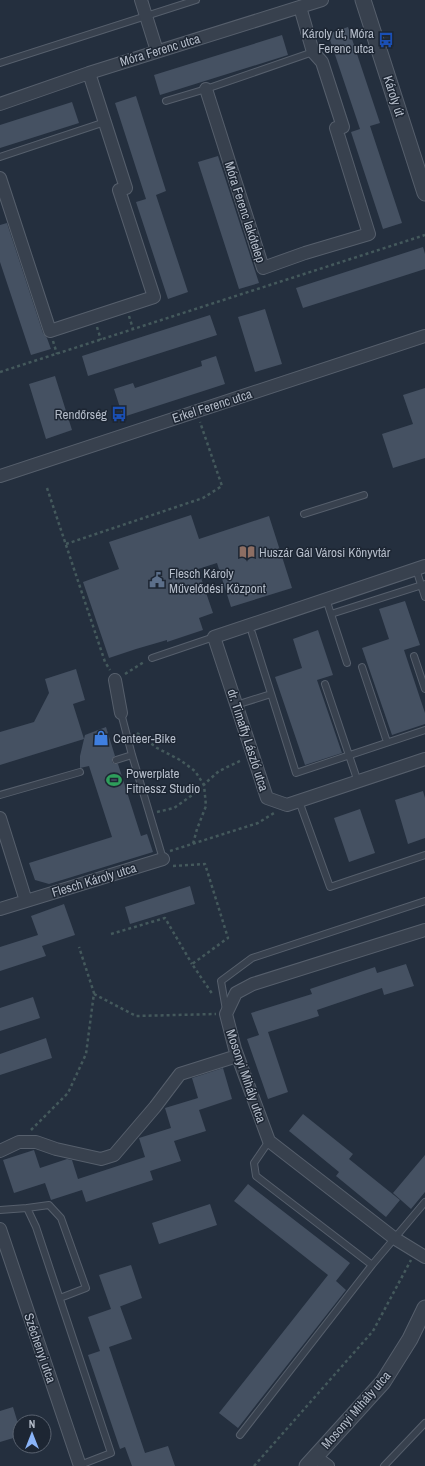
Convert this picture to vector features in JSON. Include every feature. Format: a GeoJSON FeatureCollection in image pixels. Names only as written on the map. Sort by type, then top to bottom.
{"type":"FeatureCollection","features":[{"type":"Feature","properties":{"kind":"street"},"geometry":{"type":"LineString","coordinates":[[141,0],[158,51]]}},
{"type":"Feature","properties":{"kind":"street","name":"Móra Ferenc utca"},"geometry":{"type":"LineString","coordinates":[[0,104],[89,73],[322,0]]}},
{"type":"Feature","properties":{"kind":"street","name":"Károly út"},"geometry":{"type":"LineString","coordinates":[[363,0],[425,193]]}},
{"type":"Feature","properties":{"kind":"street","name":"Móra Ferenc lakótelep"},"geometry":{"type":"LineString","coordinates":[[206,89],[263,268],[305,253],[369,234],[336,128],[343,127],[322,62],[313,52],[300,7]]}},
{"type":"Feature","properties":{"kind":"street"},"geometry":{"type":"LineString","coordinates":[[0,178],[50,331],[154,297],[119,190],[126,188],[89,73]]}},
{"type":"Feature","properties":{"kind":"street","name":"Erkel Ferenc utca"},"geometry":{"type":"LineString","coordinates":[[0,476],[425,336]]}},
{"type":"Feature","properties":{"kind":"street"},"geometry":{"type":"LineString","coordinates":[[214,637],[420,567]]}},
{"type":"Feature","properties":{"kind":"street","name":"dr. Timaffy László utca"},"geometry":{"type":"LineString","coordinates":[[214,637],[267,798],[287,805]]}},
{"type":"Feature","properties":{"kind":"street"},"geometry":{"type":"LineString","coordinates":[[115,680],[121,712]]}},
{"type":"Feature","properties":{"kind":"street"},"geometry":{"type":"LineString","coordinates":[[287,805],[425,759]]}},
{"type":"Feature","properties":{"kind":"street"},"geometry":{"type":"LineString","coordinates":[[0,818],[26,901]]}},
{"type":"Feature","properties":{"kind":"street","name":"Flesch Károly utca"},"geometry":{"type":"LineString","coordinates":[[0,909],[163,858]]}},
{"type":"Feature","properties":{"kind":"street","name":"Mosonyi Mihály utca"},"geometry":{"type":"LineString","coordinates":[[269,1141],[229,1031],[226,1014],[236,993],[253,984],[425,930]]}},
{"type":"Feature","properties":{"kind":"street"},"geometry":{"type":"LineString","coordinates":[[0,1150],[19,1142],[36,1142],[56,1149],[101,1159],[114,1155],[155,1107],[180,1074],[237,1056]]}},
{"type":"Feature","properties":{"kind":"street"},"geometry":{"type":"LineString","coordinates":[[269,1141],[394,1238],[420,1254]]}},
{"type":"Feature","properties":{"kind":"street","name":"Széchenyi utca"},"geometry":{"type":"LineString","coordinates":[[0,1229],[80,1466]]}},
{"type":"Feature","properties":{"kind":"street","name":"Mosonyi Mihály utca"},"geometry":{"type":"LineString","coordinates":[[311,1461],[383,1382],[410,1339],[424,1312]]}},
{"type":"Feature","properties":{"kind":"street"},"geometry":{"type":"LineString","coordinates":[[311,1461],[328,1466]]}},
{"type":"Feature","properties":{"kind":"lane"},"geometry":{"type":"LineString","coordinates":[[0,63],[196,0]]}},
{"type":"Feature","properties":{"kind":"lane"},"geometry":{"type":"LineString","coordinates":[[166,101],[206,89],[313,52]]}},
{"type":"Feature","properties":{"kind":"lane"},"geometry":{"type":"LineString","coordinates":[[0,157],[105,122]]}},
{"type":"Feature","properties":{"kind":"lane"},"geometry":{"type":"LineString","coordinates":[[304,514],[364,495]]}},
{"type":"Feature","properties":{"kind":"lane"},"geometry":{"type":"LineString","coordinates":[[420,567],[425,597]]}},
{"type":"Feature","properties":{"kind":"lane"},"geometry":{"type":"LineString","coordinates":[[331,614],[423,584]]}},
{"type":"Feature","properties":{"kind":"lane"},"geometry":{"type":"LineString","coordinates":[[326,599],[347,663]]}},
{"type":"Feature","properties":{"kind":"lane"},"geometry":{"type":"LineString","coordinates":[[252,633],[296,773],[425,730]]}},
{"type":"Feature","properties":{"kind":"lane"},"geometry":{"type":"LineString","coordinates":[[152,658],[214,637]]}},
{"type":"Feature","properties":{"kind":"lane"},"geometry":{"type":"LineString","coordinates":[[414,656],[425,689]]}},
{"type":"Feature","properties":{"kind":"lane"},"geometry":{"type":"LineString","coordinates":[[362,668],[387,742]]}},
{"type":"Feature","properties":{"kind":"lane"},"geometry":{"type":"LineString","coordinates":[[325,684],[358,782]]}},
{"type":"Feature","properties":{"kind":"lane"},"geometry":{"type":"LineString","coordinates":[[236,705],[271,694]]}},
{"type":"Feature","properties":{"kind":"lane"},"geometry":{"type":"LineString","coordinates":[[121,712],[132,755],[163,858]]}},
{"type":"Feature","properties":{"kind":"lane"},"geometry":{"type":"LineString","coordinates":[[116,760],[132,755]]}},
{"type":"Feature","properties":{"kind":"lane"},"geometry":{"type":"LineString","coordinates":[[0,795],[80,772]]}},
{"type":"Feature","properties":{"kind":"lane"},"geometry":{"type":"LineString","coordinates":[[299,801],[330,887],[425,855]]}},
{"type":"Feature","properties":{"kind":"lane"},"geometry":{"type":"LineString","coordinates":[[226,1014],[221,981],[252,958],[425,902]]}},
{"type":"Feature","properties":{"kind":"lane"},"geometry":{"type":"LineString","coordinates":[[269,1141],[254,1163],[256,1176],[372,1265]]}},
{"type":"Feature","properties":{"kind":"lane"},"geometry":{"type":"LineString","coordinates":[[240,1435],[372,1265],[425,1202]]}},
{"type":"Feature","properties":{"kind":"lane"},"geometry":{"type":"LineString","coordinates":[[0,1210],[49,1205],[61,1218],[86,1288],[60,1298]]}},
{"type":"Feature","properties":{"kind":"lane"},"geometry":{"type":"LineString","coordinates":[[27,1208],[36,1227],[111,1453],[80,1466]]}},
{"type":"Feature","properties":{"kind":"lane"},"geometry":{"type":"LineString","coordinates":[[384,1466],[425,1424]]}},
{"type":"Feature","properties":{"kind":"path"},"geometry":{"type":"LineString","coordinates":[[0,372],[425,235]]}},
{"type":"Feature","properties":{"kind":"path"},"geometry":{"type":"LineString","coordinates":[[66,544],[203,498],[222,486],[196,411]]}},
{"type":"Feature","properties":{"kind":"path"},"geometry":{"type":"LineString","coordinates":[[47,488],[105,662],[115,680],[152,658]]}},
{"type":"Feature","properties":{"kind":"path"},"geometry":{"type":"LineString","coordinates":[[136,728],[138,734],[157,748],[180,760],[195,771],[204,785],[206,806],[193,844]]}},
{"type":"Feature","properties":{"kind":"path"},"geometry":{"type":"LineString","coordinates":[[149,814],[174,808],[204,785],[219,770],[232,763],[253,756]]}},
{"type":"Feature","properties":{"kind":"path"},"geometry":{"type":"LineString","coordinates":[[192,964],[228,938],[205,864],[174,866],[163,858],[168,852],[258,823],[287,805]]}},
{"type":"Feature","properties":{"kind":"path"},"geometry":{"type":"LineString","coordinates":[[110,934],[165,918],[192,964],[213,995]]}},
{"type":"Feature","properties":{"kind":"path"},"geometry":{"type":"LineString","coordinates":[[19,1142],[68,1093],[86,1054],[94,993],[79,947]]}},
{"type":"Feature","properties":{"kind":"path"},"geometry":{"type":"LineString","coordinates":[[94,993],[136,1016],[226,1014]]}},
{"type":"Feature","properties":{"kind":"path"},"geometry":{"type":"LineString","coordinates":[[254,1466],[373,1331],[420,1254]]}},
{"type":"Feature","properties":{"kind":"building"},"geometry":{"type":"Polygon","coordinates":[[[348,27],[380,123],[370,126],[402,223],[383,229],[351,132],[360,129],[328,34],[348,27]]]}},
{"type":"Feature","properties":{"kind":"building"},"geometry":{"type":"Polygon","coordinates":[[[282,35],[288,55],[160,95],[154,75],[282,35]]]}},
{"type":"Feature","properties":{"kind":"building"},"geometry":{"type":"Polygon","coordinates":[[[136,96],[166,191],[156,195],[188,292],[168,299],[136,202],[146,199],[115,103],[136,96]]]}},
{"type":"Feature","properties":{"kind":"building"},"geometry":{"type":"Polygon","coordinates":[[[72,102],[79,123],[0,148],[0,125],[72,102]]]}},
{"type":"Feature","properties":{"kind":"building"},"geometry":{"type":"Polygon","coordinates":[[[218,156],[259,283],[239,289],[198,162],[218,156]]]}},
{"type":"Feature","properties":{"kind":"building"},"geometry":{"type":"Polygon","coordinates":[[[7,223],[43,333],[47,338],[51,349],[31,355],[0,262],[0,225],[7,223]]]}},
{"type":"Feature","properties":{"kind":"building"},"geometry":{"type":"Polygon","coordinates":[[[423,247],[425,254],[425,269],[303,308],[296,288],[423,247]]]}},
{"type":"Feature","properties":{"kind":"building"},"geometry":{"type":"Polygon","coordinates":[[[265,309],[282,364],[255,372],[238,317],[265,309]]]}},
{"type":"Feature","properties":{"kind":"building"},"geometry":{"type":"Polygon","coordinates":[[[210,315],[217,335],[88,376],[82,356],[210,315]]]}},
{"type":"Feature","properties":{"kind":"building"},"geometry":{"type":"Polygon","coordinates":[[[216,356],[225,384],[123,417],[114,389],[133,383],[135,388],[202,366],[201,361],[216,356]]]}},
{"type":"Feature","properties":{"kind":"building"},"geometry":{"type":"Polygon","coordinates":[[[55,376],[72,430],[46,439],[29,384],[55,376]]]}},
{"type":"Feature","properties":{"kind":"building"},"geometry":{"type":"Polygon","coordinates":[[[425,388],[425,458],[393,468],[382,434],[413,424],[403,395],[425,388]]]}},
{"type":"Feature","properties":{"kind":"building"},"geometry":{"type":"Polygon","coordinates":[[[191,515],[199,539],[269,516],[292,588],[231,607],[217,563],[198,569],[213,613],[199,618],[203,630],[167,642],[167,640],[109,658],[83,582],[119,569],[109,542],[191,515]]]}},
{"type":"Feature","properties":{"kind":"building"},"geometry":{"type":"Polygon","coordinates":[[[405,601],[420,645],[404,650],[425,713],[425,724],[392,735],[362,648],[389,639],[379,609],[405,601]]]}},
{"type":"Feature","properties":{"kind":"building"},"geometry":{"type":"Polygon","coordinates":[[[318,630],[333,675],[317,680],[342,753],[305,765],[275,677],[302,668],[293,639],[318,630]]]}},
{"type":"Feature","properties":{"kind":"building"},"geometry":{"type":"Polygon","coordinates":[[[76,669],[85,700],[73,704],[84,739],[0,765],[0,732],[34,722],[49,693],[45,679],[76,669]]]}},
{"type":"Feature","properties":{"kind":"building"},"geometry":{"type":"Polygon","coordinates":[[[106,727],[115,756],[112,759],[112,762],[118,764],[141,836],[147,834],[153,852],[49,884],[35,880],[29,863],[112,837],[89,766],[80,768],[80,756],[85,735],[106,727]]]}},
{"type":"Feature","properties":{"kind":"building"},"geometry":{"type":"Polygon","coordinates":[[[423,791],[425,798],[425,838],[408,844],[395,800],[423,791]]]}},
{"type":"Feature","properties":{"kind":"building"},"geometry":{"type":"Polygon","coordinates":[[[360,809],[375,853],[349,862],[334,818],[360,809]]]}},
{"type":"Feature","properties":{"kind":"building"},"geometry":{"type":"Polygon","coordinates":[[[190,886],[195,904],[130,924],[125,907],[190,886]]]}},
{"type":"Feature","properties":{"kind":"building"},"geometry":{"type":"Polygon","coordinates":[[[64,904],[75,935],[42,946],[46,956],[0,971],[0,947],[38,935],[31,916],[64,904]]]}},
{"type":"Feature","properties":{"kind":"building"},"geometry":{"type":"Polygon","coordinates":[[[406,964],[414,986],[384,995],[382,988],[317,1010],[319,1016],[268,1032],[288,1092],[268,1099],[247,1039],[259,1035],[251,1013],[312,994],[310,989],[375,967],[377,973],[406,964]]]}},
{"type":"Feature","properties":{"kind":"building"},"geometry":{"type":"Polygon","coordinates":[[[33,997],[40,1018],[0,1031],[0,1008],[33,997]]]}},
{"type":"Feature","properties":{"kind":"building"},"geometry":{"type":"Polygon","coordinates":[[[46,1038],[52,1058],[0,1075],[0,1054],[46,1038]]]}},
{"type":"Feature","properties":{"kind":"building"},"geometry":{"type":"Polygon","coordinates":[[[223,1068],[232,1099],[199,1110],[206,1131],[174,1141],[181,1161],[150,1171],[153,1180],[86,1202],[82,1190],[51,1200],[45,1183],[14,1193],[3,1160],[34,1150],[40,1168],[67,1159],[72,1160],[78,1179],[145,1157],[139,1138],[171,1128],[165,1108],[198,1098],[192,1078],[223,1068]]]}},
{"type":"Feature","properties":{"kind":"building"},"geometry":{"type":"Polygon","coordinates":[[[303,1114],[353,1154],[349,1159],[400,1200],[386,1217],[336,1176],[339,1172],[289,1131],[303,1114]]]}},
{"type":"Feature","properties":{"kind":"building"},"geometry":{"type":"Polygon","coordinates":[[[425,1155],[425,1192],[411,1209],[393,1193],[425,1155]]]}},
{"type":"Feature","properties":{"kind":"building"},"geometry":{"type":"Polygon","coordinates":[[[248,1184],[350,1263],[336,1281],[346,1290],[238,1428],[219,1413],[328,1275],[234,1201],[248,1184]]]}},
{"type":"Feature","properties":{"kind":"building"},"geometry":{"type":"Polygon","coordinates":[[[210,1204],[217,1225],[159,1244],[152,1223],[210,1204]]]}},
{"type":"Feature","properties":{"kind":"building"},"geometry":{"type":"Polygon","coordinates":[[[131,1265],[142,1298],[120,1306],[132,1339],[109,1347],[145,1453],[168,1446],[175,1466],[132,1466],[125,1447],[120,1449],[88,1355],[100,1351],[88,1317],[111,1309],[99,1275],[131,1265]]]}},
{"type":"Feature","properties":{"kind":"building"},"geometry":{"type":"Polygon","coordinates":[[[13,1407],[15,1414],[12,1414],[12,1438],[0,1442],[0,1411],[13,1407]]]}},
{"type":"Feature","properties":{"kind":"place","name":"Károly út, Móra Ferenc utca"},"geometry":{"type":"Point","coordinates":[386,40]}},
{"type":"Feature","properties":{"kind":"place","name":"Rendőrség"},"geometry":{"type":"Point","coordinates":[119,414]}},
{"type":"Feature","properties":{"kind":"place","name":"Huszár Gál Városi Könyvtár"},"geometry":{"type":"Point","coordinates":[247,552]}},
{"type":"Feature","properties":{"kind":"place","name":"Flesch Károly Művelődési Központ"},"geometry":{"type":"Point","coordinates":[157,580]}},
{"type":"Feature","properties":{"kind":"place","name":"Centeer-Bike"},"geometry":{"type":"Point","coordinates":[101,738]}},
{"type":"Feature","properties":{"kind":"place","name":"Powerplate Fitnessz Studio"},"geometry":{"type":"Point","coordinates":[114,780]}}]}
